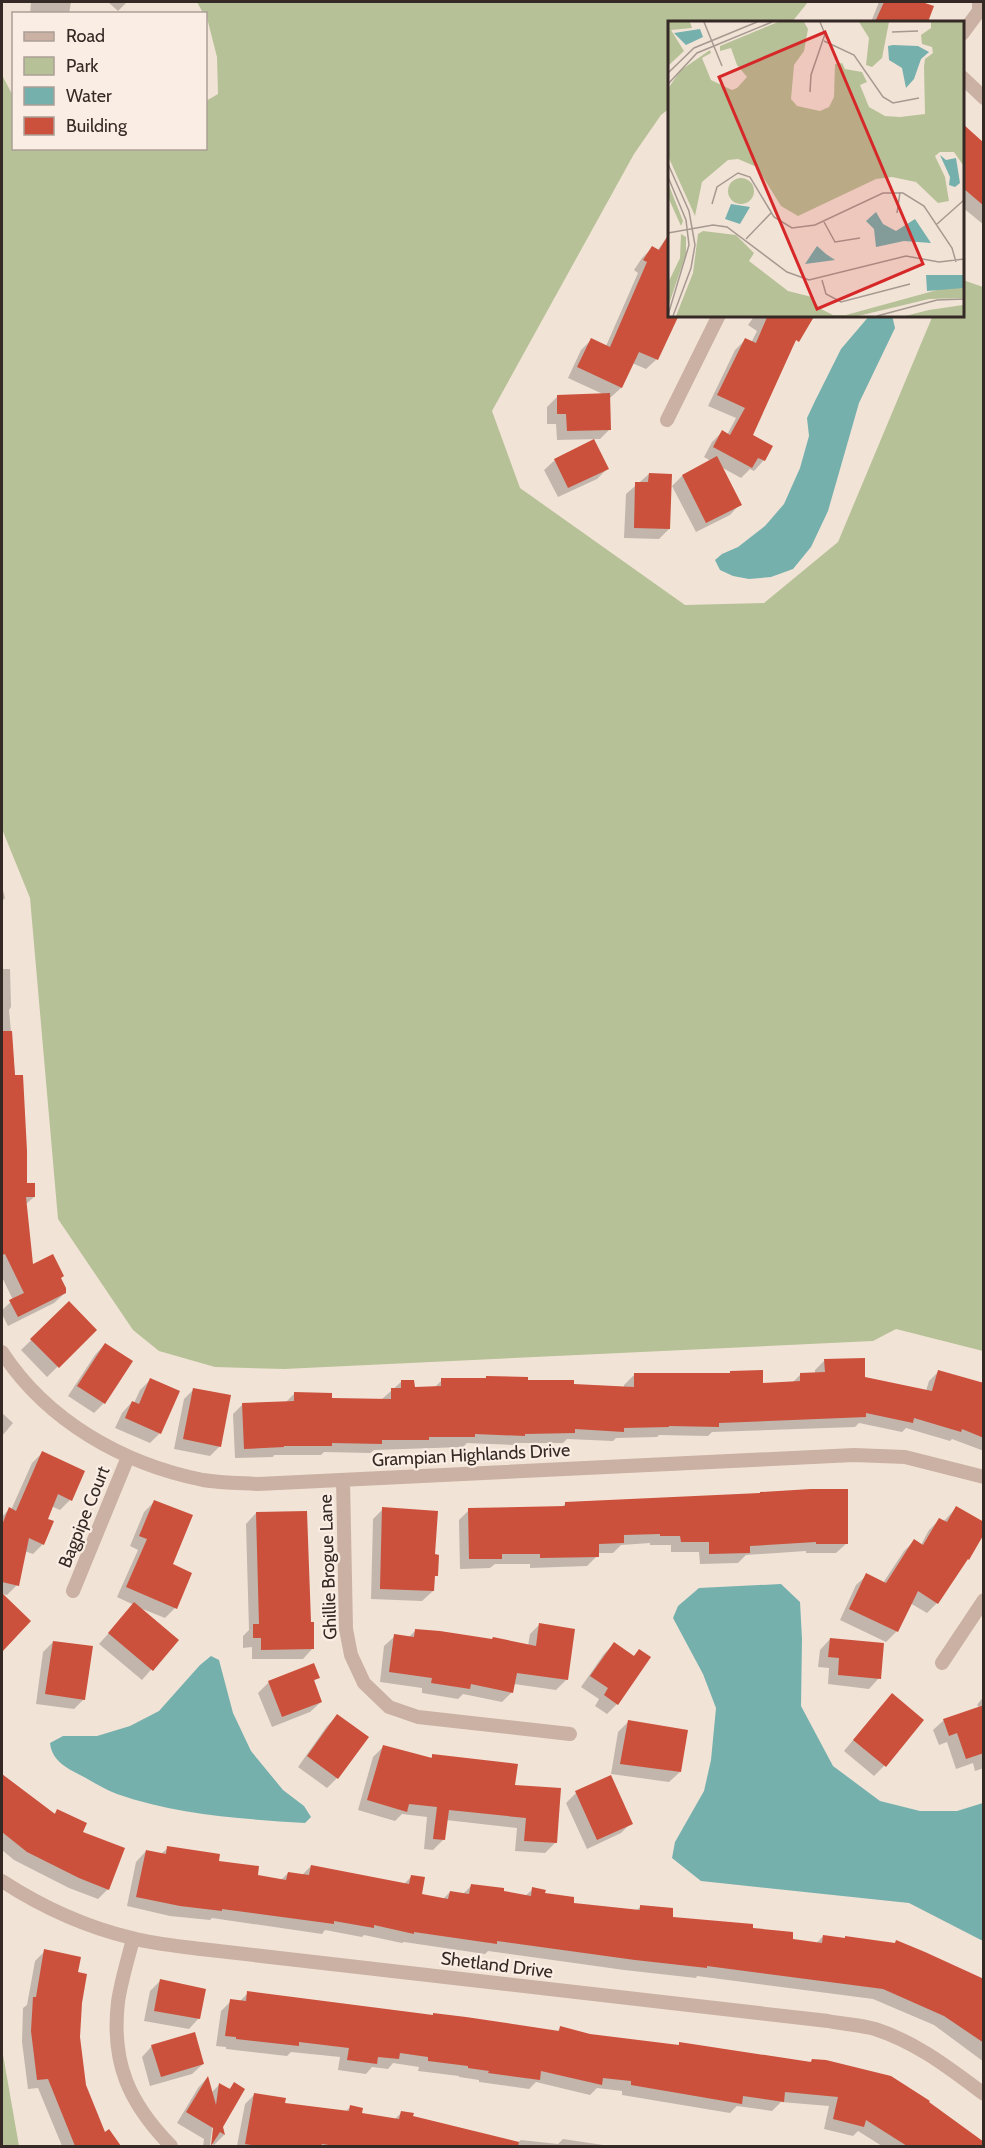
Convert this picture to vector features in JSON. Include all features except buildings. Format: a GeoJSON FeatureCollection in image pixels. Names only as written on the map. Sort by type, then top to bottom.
{"type":"FeatureCollection","features":[{"type":"Feature","properties":{"kind":"street"},"geometry":{"type":"LineString","coordinates":[[964,32],[978,11],[979,2]]}},
{"type":"Feature","properties":{"kind":"street"},"geometry":{"type":"LineString","coordinates":[[964,79],[984,98]]}},
{"type":"Feature","properties":{"kind":"street"},"geometry":{"type":"LineString","coordinates":[[668,420],[720,316]]}},
{"type":"Feature","properties":{"kind":"street","name":"Grampian Highlands Drive"},"geometry":{"type":"LineString","coordinates":[[2,1352],[42,1401],[73,1427],[128,1456],[168,1471],[205,1480],[258,1484],[854,1455],[905,1457],[984,1477]]}},
{"type":"Feature","properties":{"kind":"street","name":"Bagpipe Court"},"geometry":{"type":"LineString","coordinates":[[73,1591],[128,1456]]}},
{"type":"Feature","properties":{"kind":"street","name":"Ghillie Brogue Lane"},"geometry":{"type":"LineString","coordinates":[[343,1480],[346,1629],[351,1655],[363,1683],[389,1707],[418,1717],[570,1734]]}},
{"type":"Feature","properties":{"kind":"street"},"geometry":{"type":"LineString","coordinates":[[942,1663],[984,1600]]}},
{"type":"Feature","properties":{"kind":"street","name":"Shetland Drive"},"geometry":{"type":"LineString","coordinates":[[2,1881],[27,1897],[78,1921],[133,1939],[201,1949],[828,2021],[874,2029],[909,2043],[937,2058],[984,2094]]}},
{"type":"Feature","properties":{"kind":"street"},"geometry":{"type":"LineString","coordinates":[[133,1939],[118,2000],[116,2031],[120,2064],[134,2102],[153,2128],[171,2146]]}},
{"type":"Feature","properties":{"kind":"green space"},"geometry":{"type":"Polygon","coordinates":[[[197,2],[808,2],[793,21],[668,21],[668,110],[661,115],[634,154],[492,411],[520,488],[685,605],[764,603],[838,542],[933,316],[964,316],[964,280],[983,287],[983,1351],[896,1329],[873,1341],[284,1369],[215,1367],[159,1351],[133,1330],[58,1219],[30,898],[2,829],[2,75],[12,94],[12,150],[207,150],[207,100],[218,94],[217,57],[207,12],[202,12],[197,2]]]}},
{"type":"Feature","properties":{"kind":"green space"},"geometry":{"type":"Polygon","coordinates":[[[2,2049],[19,2146],[2,2146],[2,2049]]]}},
{"type":"Feature","properties":{"kind":"water"},"geometry":{"type":"Polygon","coordinates":[[[869,316],[892,316],[895,328],[859,403],[828,511],[811,547],[793,569],[771,577],[749,579],[733,576],[720,570],[715,560],[738,547],[765,526],[784,504],[800,468],[809,436],[807,418],[841,349],[869,316]]]}},
{"type":"Feature","properties":{"kind":"water"},"geometry":{"type":"Polygon","coordinates":[[[781,1584],[800,1602],[801,1706],[833,1766],[880,1801],[920,1811],[957,1811],[983,1803],[983,1941],[909,1903],[701,1881],[672,1858],[675,1842],[704,1791],[711,1760],[716,1708],[703,1674],[673,1618],[678,1606],[699,1588],[781,1584]]]}},
{"type":"Feature","properties":{"kind":"water"},"geometry":{"type":"Polygon","coordinates":[[[211,1656],[219,1660],[233,1713],[251,1751],[283,1790],[304,1806],[311,1817],[305,1823],[210,1815],[140,1801],[117,1794],[67,1768],[51,1750],[50,1743],[63,1736],[97,1736],[130,1726],[159,1711],[200,1665],[211,1656]]]}}]}
